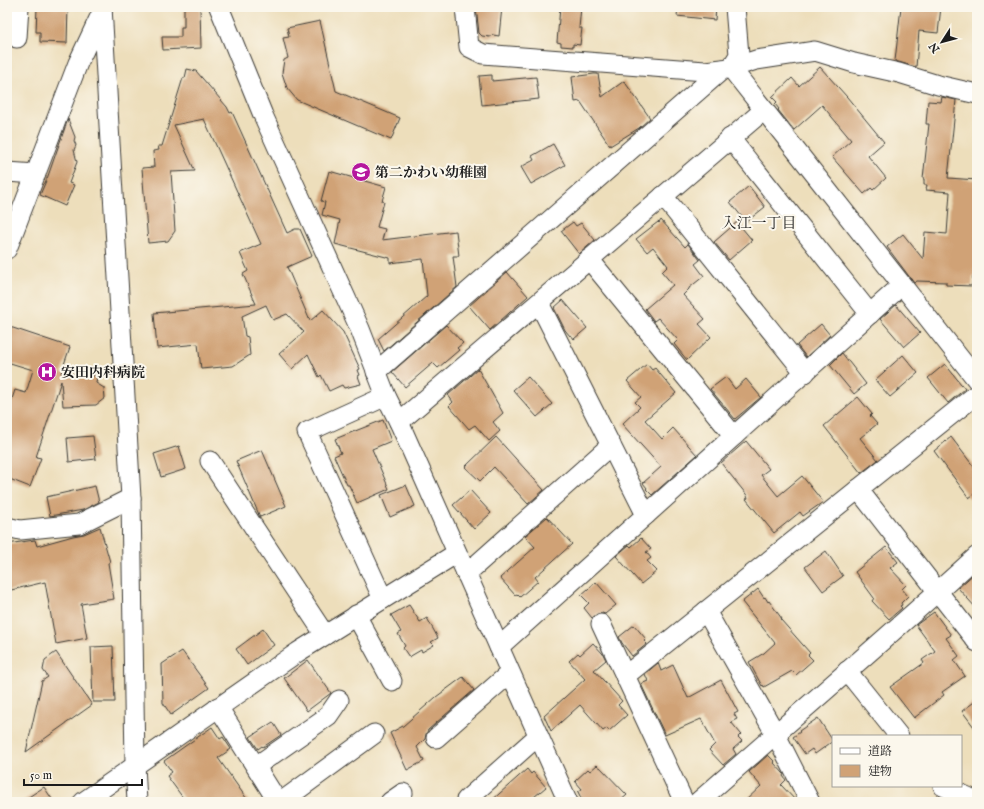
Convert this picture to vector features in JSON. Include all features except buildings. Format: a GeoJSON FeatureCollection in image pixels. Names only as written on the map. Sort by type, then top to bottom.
{"type":"FeatureCollection","features":[{"type":"Feature","properties":{"kind":"street"},"geometry":{"type":"LineString","coordinates":[[17,38],[19,7]]}},
{"type":"Feature","properties":{"kind":"street"},"geometry":{"type":"LineString","coordinates":[[219,7],[263,115],[360,329],[386,396],[399,422],[568,802]]}},
{"type":"Feature","properties":{"kind":"street"},"geometry":{"type":"LineString","coordinates":[[465,7],[469,47],[483,54],[704,71],[727,69],[756,60],[815,51],[854,63],[899,73],[938,85],[977,94]]}},
{"type":"Feature","properties":{"kind":"street"},"geometry":{"type":"LineString","coordinates":[[376,372],[727,69],[740,55],[735,7]]}},
{"type":"Feature","properties":{"kind":"street"},"geometry":{"type":"LineString","coordinates":[[7,249],[78,63],[102,9]]}},
{"type":"Feature","properties":{"kind":"street"},"geometry":{"type":"LineString","coordinates":[[102,9],[131,498],[135,765],[137,802]]}},
{"type":"Feature","properties":{"kind":"street"},"geometry":{"type":"LineString","coordinates":[[727,69],[764,110],[977,380]]}},
{"type":"Feature","properties":{"kind":"street"},"geometry":{"type":"LineString","coordinates":[[399,422],[764,110]]}},
{"type":"Feature","properties":{"kind":"street"},"geometry":{"type":"LineString","coordinates":[[730,138],[870,314]]}},
{"type":"Feature","properties":{"kind":"street"},"geometry":{"type":"LineString","coordinates":[[7,172],[36,174]]}},
{"type":"Feature","properties":{"kind":"street"},"geometry":{"type":"LineString","coordinates":[[663,196],[805,373]]}},
{"type":"Feature","properties":{"kind":"street"},"geometry":{"type":"LineString","coordinates":[[590,259],[734,436]]}},
{"type":"Feature","properties":{"kind":"street"},"geometry":{"type":"LineString","coordinates":[[499,647],[902,286]]}},
{"type":"Feature","properties":{"kind":"street"},"geometry":{"type":"LineString","coordinates":[[539,303],[646,515]]}},
{"type":"Feature","properties":{"kind":"street"},"geometry":{"type":"LineString","coordinates":[[625,676],[977,394]]}},
{"type":"Feature","properties":{"kind":"street"},"geometry":{"type":"LineString","coordinates":[[383,599],[307,432],[386,396]]}},
{"type":"Feature","properties":{"kind":"street"},"geometry":{"type":"LineString","coordinates":[[466,574],[611,445]]}},
{"type":"Feature","properties":{"kind":"street"},"geometry":{"type":"LineString","coordinates":[[210,461],[325,635]]}},
{"type":"Feature","properties":{"kind":"street"},"geometry":{"type":"LineString","coordinates":[[858,489],[977,642]]}},
{"type":"Feature","properties":{"kind":"street"},"geometry":{"type":"LineString","coordinates":[[7,527],[20,530],[79,524],[131,498]]}},
{"type":"Feature","properties":{"kind":"street"},"geometry":{"type":"LineString","coordinates":[[83,802],[298,652],[457,553]]}},
{"type":"Feature","properties":{"kind":"street"},"geometry":{"type":"LineString","coordinates":[[698,802],[898,628],[977,556]]}},
{"type":"Feature","properties":{"kind":"street"},"geometry":{"type":"LineString","coordinates":[[706,611],[775,734],[810,802]]}},
{"type":"Feature","properties":{"kind":"street"},"geometry":{"type":"LineString","coordinates":[[356,615],[392,681]]}},
{"type":"Feature","properties":{"kind":"street"},"geometry":{"type":"LineString","coordinates":[[601,624],[684,802]]}},
{"type":"Feature","properties":{"kind":"street"},"geometry":{"type":"LineString","coordinates":[[847,671],[898,735]]}},
{"type":"Feature","properties":{"kind":"street"},"geometry":{"type":"LineString","coordinates":[[436,738],[510,673]]}},
{"type":"Feature","properties":{"kind":"street"},"geometry":{"type":"LineString","coordinates":[[256,766],[328,716],[339,700]]}},
{"type":"Feature","properties":{"kind":"street"},"geometry":{"type":"LineString","coordinates":[[218,707],[280,802],[374,734]]}},
{"type":"Feature","properties":{"kind":"street"},"geometry":{"type":"LineString","coordinates":[[466,800],[538,736]]}},
{"type":"Feature","properties":{"kind":"street"},"geometry":{"type":"LineString","coordinates":[[945,787],[977,801]]}},
{"type":"Feature","properties":{"kind":"place","name":"第二かわい幼稚園"},"geometry":{"type":"Point","coordinates":[361,172]}},
{"type":"Feature","properties":{"kind":"place","name":"安田内科病院"},"geometry":{"type":"Point","coordinates":[47,372]}},
{"type":"Feature","properties":{"kind":"district","name":"入江一丁目"},"geometry":{"type":"Point","coordinates":[759,223]}}]}
